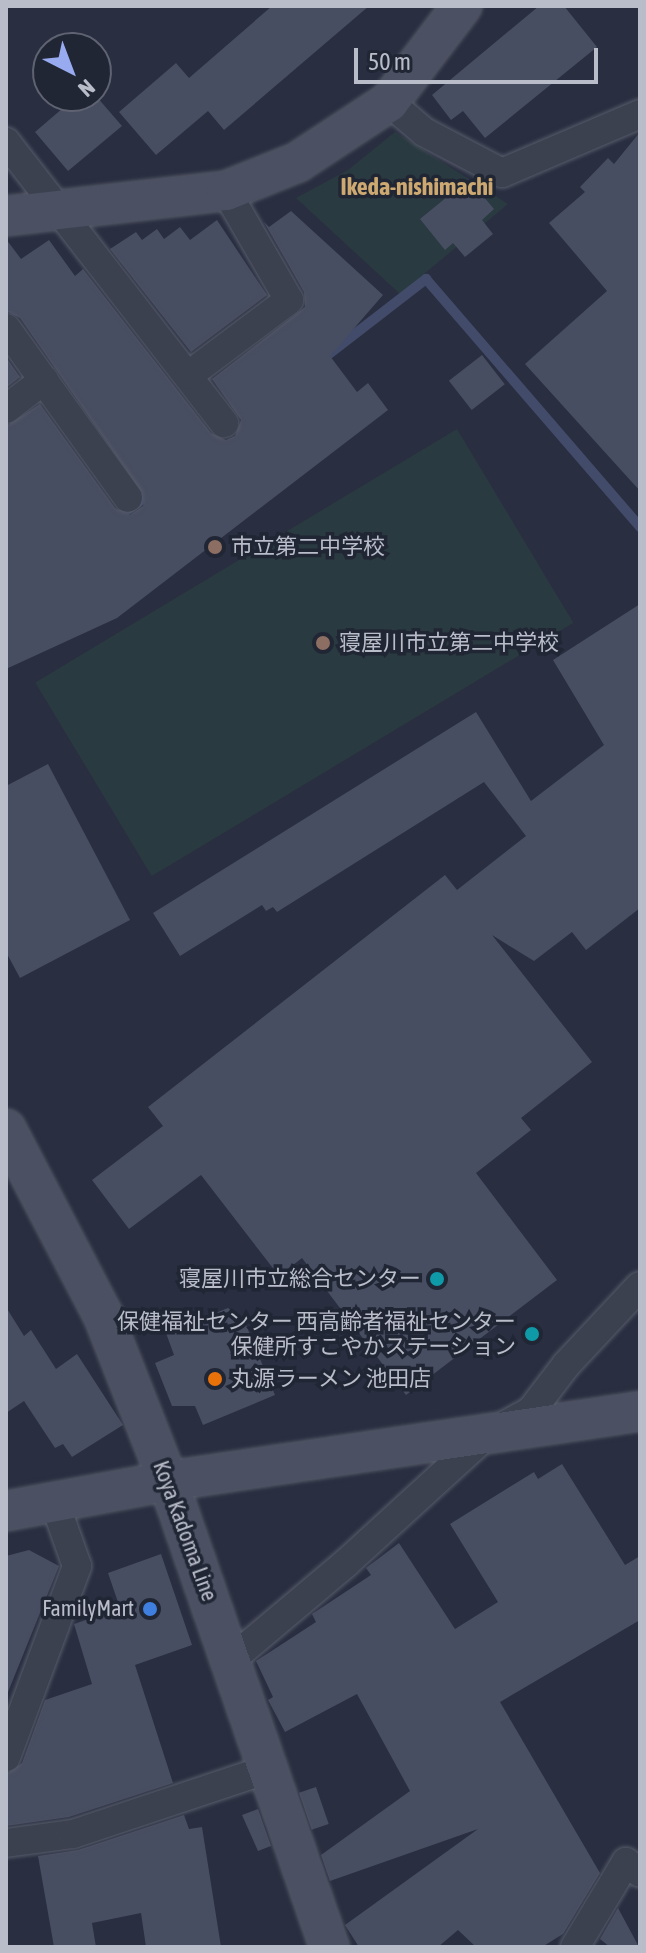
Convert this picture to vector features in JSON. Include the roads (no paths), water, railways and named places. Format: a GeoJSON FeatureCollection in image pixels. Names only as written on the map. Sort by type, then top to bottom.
{"type":"FeatureCollection","features":[{"type":"Feature","properties":{"kind":"street"},"geometry":{"type":"LineString","coordinates":[[6,216],[226,191],[298,162],[389,102],[462,6]]}},
{"type":"Feature","properties":{"kind":"street"},"geometry":{"type":"LineString","coordinates":[[389,102],[424,132],[502,173],[640,114]]}},
{"type":"Feature","properties":{"kind":"street"},"geometry":{"type":"LineString","coordinates":[[6,142],[224,423]]}},
{"type":"Feature","properties":{"kind":"street"},"geometry":{"type":"LineString","coordinates":[[189,375],[289,300],[226,191]]}},
{"type":"Feature","properties":{"kind":"street"},"geometry":{"type":"LineString","coordinates":[[6,328],[128,498]]}},
{"type":"Feature","properties":{"kind":"street"},"geometry":{"type":"LineString","coordinates":[[6,409],[44,380]]}},
{"type":"Feature","properties":{"kind":"street","name":"Koya Kadoma Line"},"geometry":{"type":"LineString","coordinates":[[6,1129],[103,1315],[168,1481],[231,1660],[265,1770],[329,1947]]}},
{"type":"Feature","properties":{"kind":"street"},"geometry":{"type":"LineString","coordinates":[[231,1660],[345,1564],[485,1436],[531,1411],[633,1292]]}},
{"type":"Feature","properties":{"kind":"street"},"geometry":{"type":"LineString","coordinates":[[6,1511],[168,1481],[640,1411]]}},
{"type":"Feature","properties":{"kind":"street"},"geometry":{"type":"LineString","coordinates":[[6,1757],[77,1566],[55,1504]]}},
{"type":"Feature","properties":{"kind":"street"},"geometry":{"type":"LineString","coordinates":[[6,1843],[73,1834],[265,1770]]}},
{"type":"Feature","properties":{"kind":"street"},"geometry":{"type":"LineString","coordinates":[[581,1944],[626,1862],[640,1873]]}},
{"type":"Feature","properties":{"kind":"waterway"},"geometry":{"type":"LineString","coordinates":[[329,354],[426,279],[640,527]]}},
{"type":"Feature","properties":{"kind":"waterway"},"geometry":{"type":"LineString","coordinates":[[114,520],[156,489]]}},
{"type":"Feature","properties":{"kind":"place","name":"市立第二中学校"},"geometry":{"type":"Point","coordinates":[215,547]}},
{"type":"Feature","properties":{"kind":"place","name":"寝屋川市立第二中学校"},"geometry":{"type":"Point","coordinates":[323,643]}},
{"type":"Feature","properties":{"kind":"place","name":"寝屋川市立総合センター"},"geometry":{"type":"Point","coordinates":[437,1279]}},
{"type":"Feature","properties":{"kind":"place","name":"保健福祉センター 西高齢者福祉センター 保健所すこやかステーション"},"geometry":{"type":"Point","coordinates":[532,1334]}},
{"type":"Feature","properties":{"kind":"place","name":"丸源ラーメン 池田店"},"geometry":{"type":"Point","coordinates":[215,1379]}},
{"type":"Feature","properties":{"kind":"place","name":"FamilyMart"},"geometry":{"type":"Point","coordinates":[150,1609]}},
{"type":"Feature","properties":{"kind":"district","name":"Ikeda-nishimachi"},"geometry":{"type":"Point","coordinates":[417,187]}}]}
